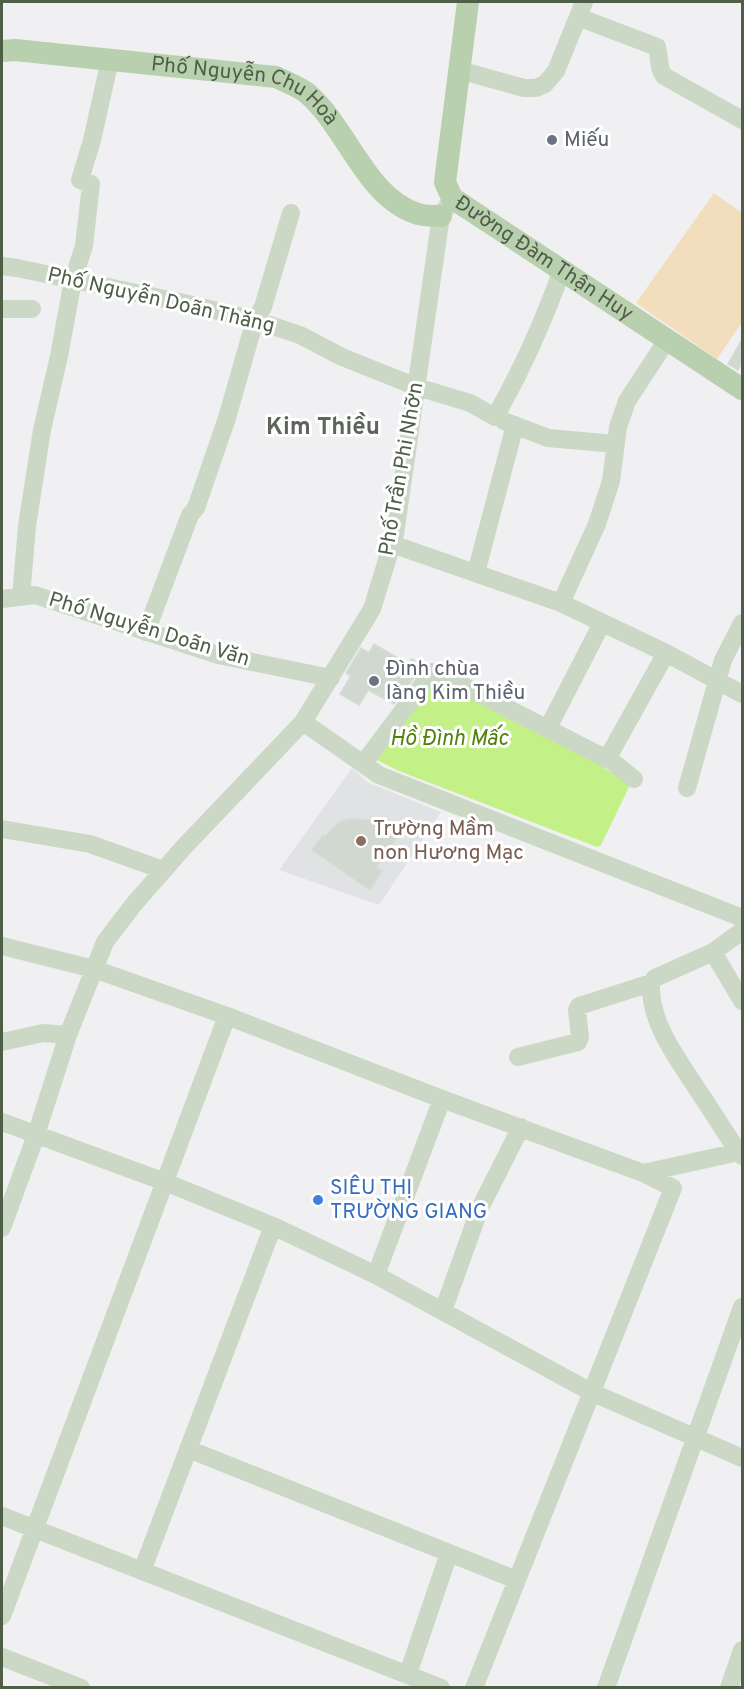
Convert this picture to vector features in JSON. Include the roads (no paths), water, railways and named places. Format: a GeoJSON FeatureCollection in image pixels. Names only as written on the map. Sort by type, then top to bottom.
{"type":"FeatureCollection","features":[{"type":"Feature","properties":{"kind":"main road","name":"Đường Đàm Thận Huy"},"geometry":{"type":"LineString","coordinates":[[468,2],[445,182],[447,207],[562,270],[742,389]]}},
{"type":"Feature","properties":{"kind":"main road","name":"Phố Nguyễn Chu Hoà"},"geometry":{"type":"LineString","coordinates":[[2,51],[15,50],[276,77],[307,93],[334,122],[378,188],[392,201],[419,215],[447,207]]}},
{"type":"Feature","properties":{"kind":"street"},"geometry":{"type":"LineString","coordinates":[[459,70],[524,88],[536,88],[545,84],[556,71],[581,9],[657,48],[660,70],[664,76],[742,120]]}},
{"type":"Feature","properties":{"kind":"street"},"geometry":{"type":"LineString","coordinates":[[21,597],[27,526],[42,430],[73,280],[84,246],[91,184],[80,180],[92,140],[110,60]]}},
{"type":"Feature","properties":{"kind":"street","name":"Phố Trần Phi Nhỡn"},"geometry":{"type":"LineString","coordinates":[[2,1228],[36,1135],[68,1035],[105,942],[163,870],[303,722],[372,609],[395,534],[447,207]]}},
{"type":"Feature","properties":{"kind":"street"},"geometry":{"type":"LineString","coordinates":[[146,632],[190,515],[196,508],[227,418],[255,320],[263,307],[291,213]]}},
{"type":"Feature","properties":{"kind":"street","name":"Phố Nguyễn Doãn Thăng"},"geometry":{"type":"LineString","coordinates":[[2,266],[184,303],[255,320],[300,335],[342,357],[417,387],[470,403],[495,417],[548,438],[616,444]]}},
{"type":"Feature","properties":{"kind":"street"},"geometry":{"type":"LineString","coordinates":[[495,417],[545,315],[562,270]]}},
{"type":"Feature","properties":{"kind":"street"},"geometry":{"type":"LineString","coordinates":[[2,309],[32,309]]}},
{"type":"Feature","properties":{"kind":"street"},"geometry":{"type":"LineString","coordinates":[[561,603],[597,524],[611,482],[618,427],[627,401],[667,340]]}},
{"type":"Feature","properties":{"kind":"street"},"geometry":{"type":"LineString","coordinates":[[476,573],[514,425]]}},
{"type":"Feature","properties":{"kind":"street"},"geometry":{"type":"LineString","coordinates":[[392,544],[561,603],[666,653],[742,694]]}},
{"type":"Feature","properties":{"kind":"street","name":"Phố Nguyễn Doãn Văn"},"geometry":{"type":"LineString","coordinates":[[2,599],[35,595],[218,655],[331,678]]}},
{"type":"Feature","properties":{"kind":"street"},"geometry":{"type":"LineString","coordinates":[[548,728],[602,623]]}},
{"type":"Feature","properties":{"kind":"street"},"geometry":{"type":"LineString","coordinates":[[687,788],[723,660],[742,623]]}},
{"type":"Feature","properties":{"kind":"street"},"geometry":{"type":"LineString","coordinates":[[607,759],[666,653]]}},
{"type":"Feature","properties":{"kind":"street"},"geometry":{"type":"LineString","coordinates":[[363,764],[432,672],[607,759],[634,779]]}},
{"type":"Feature","properties":{"kind":"street"},"geometry":{"type":"LineString","coordinates":[[303,722],[379,774],[742,918]]}},
{"type":"Feature","properties":{"kind":"street"},"geometry":{"type":"LineString","coordinates":[[2,829],[90,844],[163,870]]}},
{"type":"Feature","properties":{"kind":"street"},"geometry":{"type":"LineString","coordinates":[[518,1057],[578,1042],[580,1037],[577,1010],[579,1006],[651,982],[713,952],[742,931]]}},
{"type":"Feature","properties":{"kind":"street"},"geometry":{"type":"LineString","coordinates":[[2,946],[94,969],[227,1016],[643,1173],[672,1188],[474,1688]]}},
{"type":"Feature","properties":{"kind":"street"},"geometry":{"type":"LineString","coordinates":[[713,952],[742,1001]]}},
{"type":"Feature","properties":{"kind":"street"},"geometry":{"type":"LineString","coordinates":[[643,1173],[741,1154],[662,1032],[650,992],[651,982]]}},
{"type":"Feature","properties":{"kind":"street"},"geometry":{"type":"LineString","coordinates":[[2,1616],[227,1016]]}},
{"type":"Feature","properties":{"kind":"street"},"geometry":{"type":"LineString","coordinates":[[2,1042],[43,1033],[68,1035]]}},
{"type":"Feature","properties":{"kind":"street"},"geometry":{"type":"LineString","coordinates":[[376,1275],[442,1099]]}},
{"type":"Feature","properties":{"kind":"street"},"geometry":{"type":"LineString","coordinates":[[2,1122],[165,1182],[273,1226],[376,1275],[591,1392],[742,1458]]}},
{"type":"Feature","properties":{"kind":"street"},"geometry":{"type":"LineString","coordinates":[[443,1311],[480,1208],[521,1126]]}},
{"type":"Feature","properties":{"kind":"street"},"geometry":{"type":"LineString","coordinates":[[142,1570],[273,1226]]}},
{"type":"Feature","properties":{"kind":"street"},"geometry":{"type":"LineString","coordinates":[[606,1688],[742,1307]]}},
{"type":"Feature","properties":{"kind":"street"},"geometry":{"type":"LineString","coordinates":[[188,1449],[517,1580]]}},
{"type":"Feature","properties":{"kind":"street"},"geometry":{"type":"LineString","coordinates":[[2,1516],[441,1688]]}},
{"type":"Feature","properties":{"kind":"street"},"geometry":{"type":"LineString","coordinates":[[408,1674],[449,1553]]}},
{"type":"Feature","properties":{"kind":"street"},"geometry":{"type":"LineString","coordinates":[[729,1688],[742,1650]]}},
{"type":"Feature","properties":{"kind":"street"},"geometry":{"type":"LineString","coordinates":[[2,1657],[81,1688]]}},
{"type":"Feature","properties":{"kind":"water","name":"Hồ Đình Mấc"},"geometry":{"type":"Polygon","coordinates":[[[433,680],[599,761],[605,769],[629,781],[630,785],[601,845],[597,847],[399,771],[377,760],[433,680]]]}},
{"type":"Feature","properties":{"kind":"place","name":"Miếu"},"geometry":{"type":"Point","coordinates":[552,140]}},
{"type":"Feature","properties":{"kind":"place","name":"Đình chùa làng Kim Thiều"},"geometry":{"type":"Point","coordinates":[374,681]}},
{"type":"Feature","properties":{"kind":"place","name":"Trường Mầm non Hương Mạc"},"geometry":{"type":"Point","coordinates":[361,841]}},
{"type":"Feature","properties":{"kind":"place","name":"SIÊU THỊ TRƯỜNG GIANG"},"geometry":{"type":"Point","coordinates":[318,1200]}},
{"type":"Feature","properties":{"kind":"district","name":"Kim Thiều"},"geometry":{"type":"Point","coordinates":[323,428]}}]}
